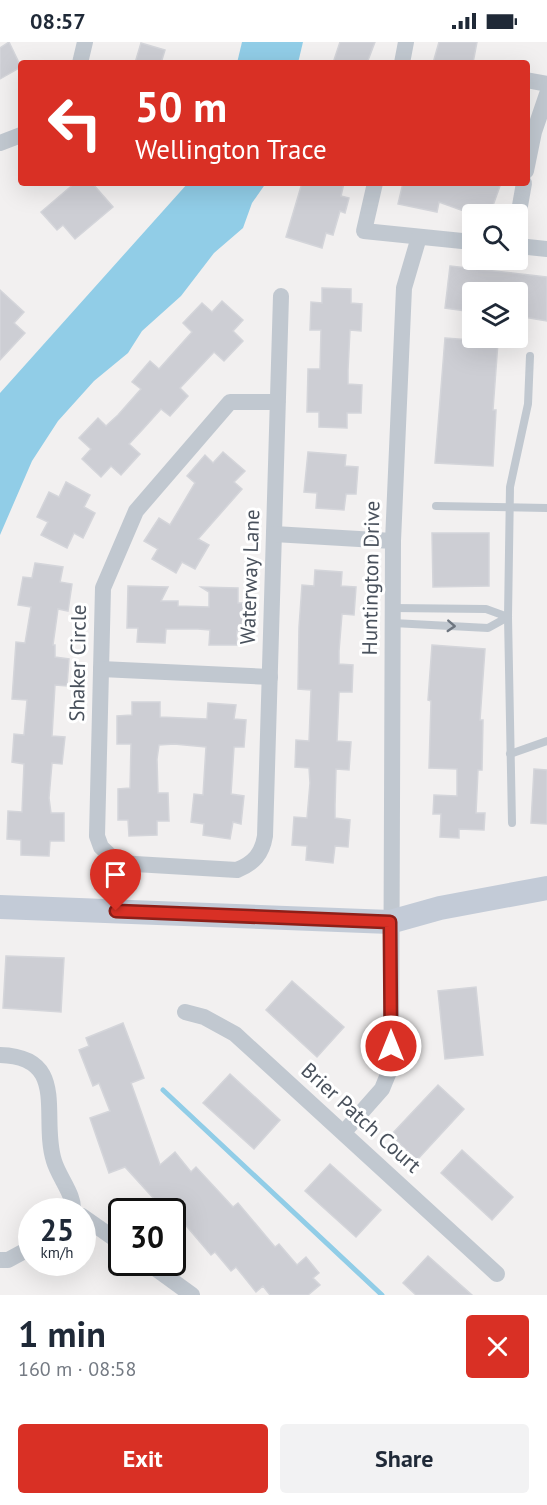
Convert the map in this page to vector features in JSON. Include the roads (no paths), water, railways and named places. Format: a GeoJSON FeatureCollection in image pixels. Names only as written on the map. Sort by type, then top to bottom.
{"type":"FeatureCollection","features":[{"type":"Feature","properties":{"kind":"street"},"geometry":{"type":"LineString","coordinates":[[81,60],[85,42]]}},
{"type":"Feature","properties":{"kind":"street"},"geometry":{"type":"LineString","coordinates":[[403,60],[406,42]]}},
{"type":"Feature","properties":{"kind":"street"},"geometry":{"type":"LineString","coordinates":[[530,81],[547,84]]}},
{"type":"Feature","properties":{"kind":"street"},"geometry":{"type":"LineString","coordinates":[[530,152],[547,94]]}},
{"type":"Feature","properties":{"kind":"street"},"geometry":{"type":"LineString","coordinates":[[0,143],[18,136]]}},
{"type":"Feature","properties":{"kind":"street"},"geometry":{"type":"LineString","coordinates":[[374,186],[364,231],[462,241]]}},
{"type":"Feature","properties":{"kind":"street"},"geometry":{"type":"LineString","coordinates":[[520,204],[523,186]]}},
{"type":"Feature","properties":{"kind":"street","name":"Huntington Drive"},"geometry":{"type":"LineString","coordinates":[[344,1132],[388,1078],[391,1067],[393,541],[404,288],[419,237]]}},
{"type":"Feature","properties":{"kind":"street"},"geometry":{"type":"LineString","coordinates":[[528,247],[547,249]]}},
{"type":"Feature","properties":{"kind":"street","name":"Waterway Lane"},"geometry":{"type":"LineString","coordinates":[[257,858],[265,836],[281,296]]}},
{"type":"Feature","properties":{"kind":"street","name":"Shaker Circle"},"geometry":{"type":"LineString","coordinates":[[257,858],[237,870],[129,865],[108,856],[100,847],[97,836],[103,588],[136,511],[230,402],[278,402]]}},
{"type":"Feature","properties":{"kind":"street"},"geometry":{"type":"LineString","coordinates":[[274,534],[393,541]]}},
{"type":"Feature","properties":{"kind":"street"},"geometry":{"type":"LineString","coordinates":[[101,669],[270,677]]}},
{"type":"Feature","properties":{"kind":"street"},"geometry":{"type":"LineString","coordinates":[[0,907],[390,922],[440,908],[547,888]]}},
{"type":"Feature","properties":{"kind":"street","name":"Brier Patch Court"},"geometry":{"type":"LineString","coordinates":[[185,1012],[204,1017],[235,1034],[497,1274]]}},
{"type":"Feature","properties":{"kind":"street"},"geometry":{"type":"LineString","coordinates":[[0,1055],[22,1058],[33,1064],[48,1085],[50,1147],[71,1198]]}},
{"type":"Feature","properties":{"kind":"street"},"geometry":{"type":"LineString","coordinates":[[0,1260],[18,1256]]}},
{"type":"Feature","properties":{"kind":"street"},"geometry":{"type":"LineString","coordinates":[[166,1276],[192,1295]]}},
{"type":"Feature","properties":{"kind":"lane"},"geometry":{"type":"LineString","coordinates":[[512,823],[508,617],[509,507],[510,487],[528,404],[530,356]]}},
{"type":"Feature","properties":{"kind":"lane"},"geometry":{"type":"LineString","coordinates":[[436,506],[547,508]]}},
{"type":"Feature","properties":{"kind":"lane"},"geometry":{"type":"LineString","coordinates":[[393,616],[486,609],[508,617]]}},
{"type":"Feature","properties":{"kind":"lane"},"geometry":{"type":"LineString","coordinates":[[393,616],[488,628],[508,617]]}},
{"type":"Feature","properties":{"kind":"lane"},"geometry":{"type":"LineString","coordinates":[[510,754],[547,741]]}},
{"type":"Feature","properties":{"kind":"water"},"geometry":{"type":"Polygon","coordinates":[[[242,42],[303,42],[299,60],[238,60],[242,42]]]}},
{"type":"Feature","properties":{"kind":"water"},"geometry":{"type":"Polygon","coordinates":[[[185,186],[264,186],[252,203],[243,228],[214,253],[181,296],[142,331],[128,353],[94,381],[58,421],[32,461],[0,535],[0,393],[185,186]]]}},
{"type":"Feature","properties":{"kind":"waterway"},"geometry":{"type":"LineString","coordinates":[[163,1090],[382,1295]]}}]}
